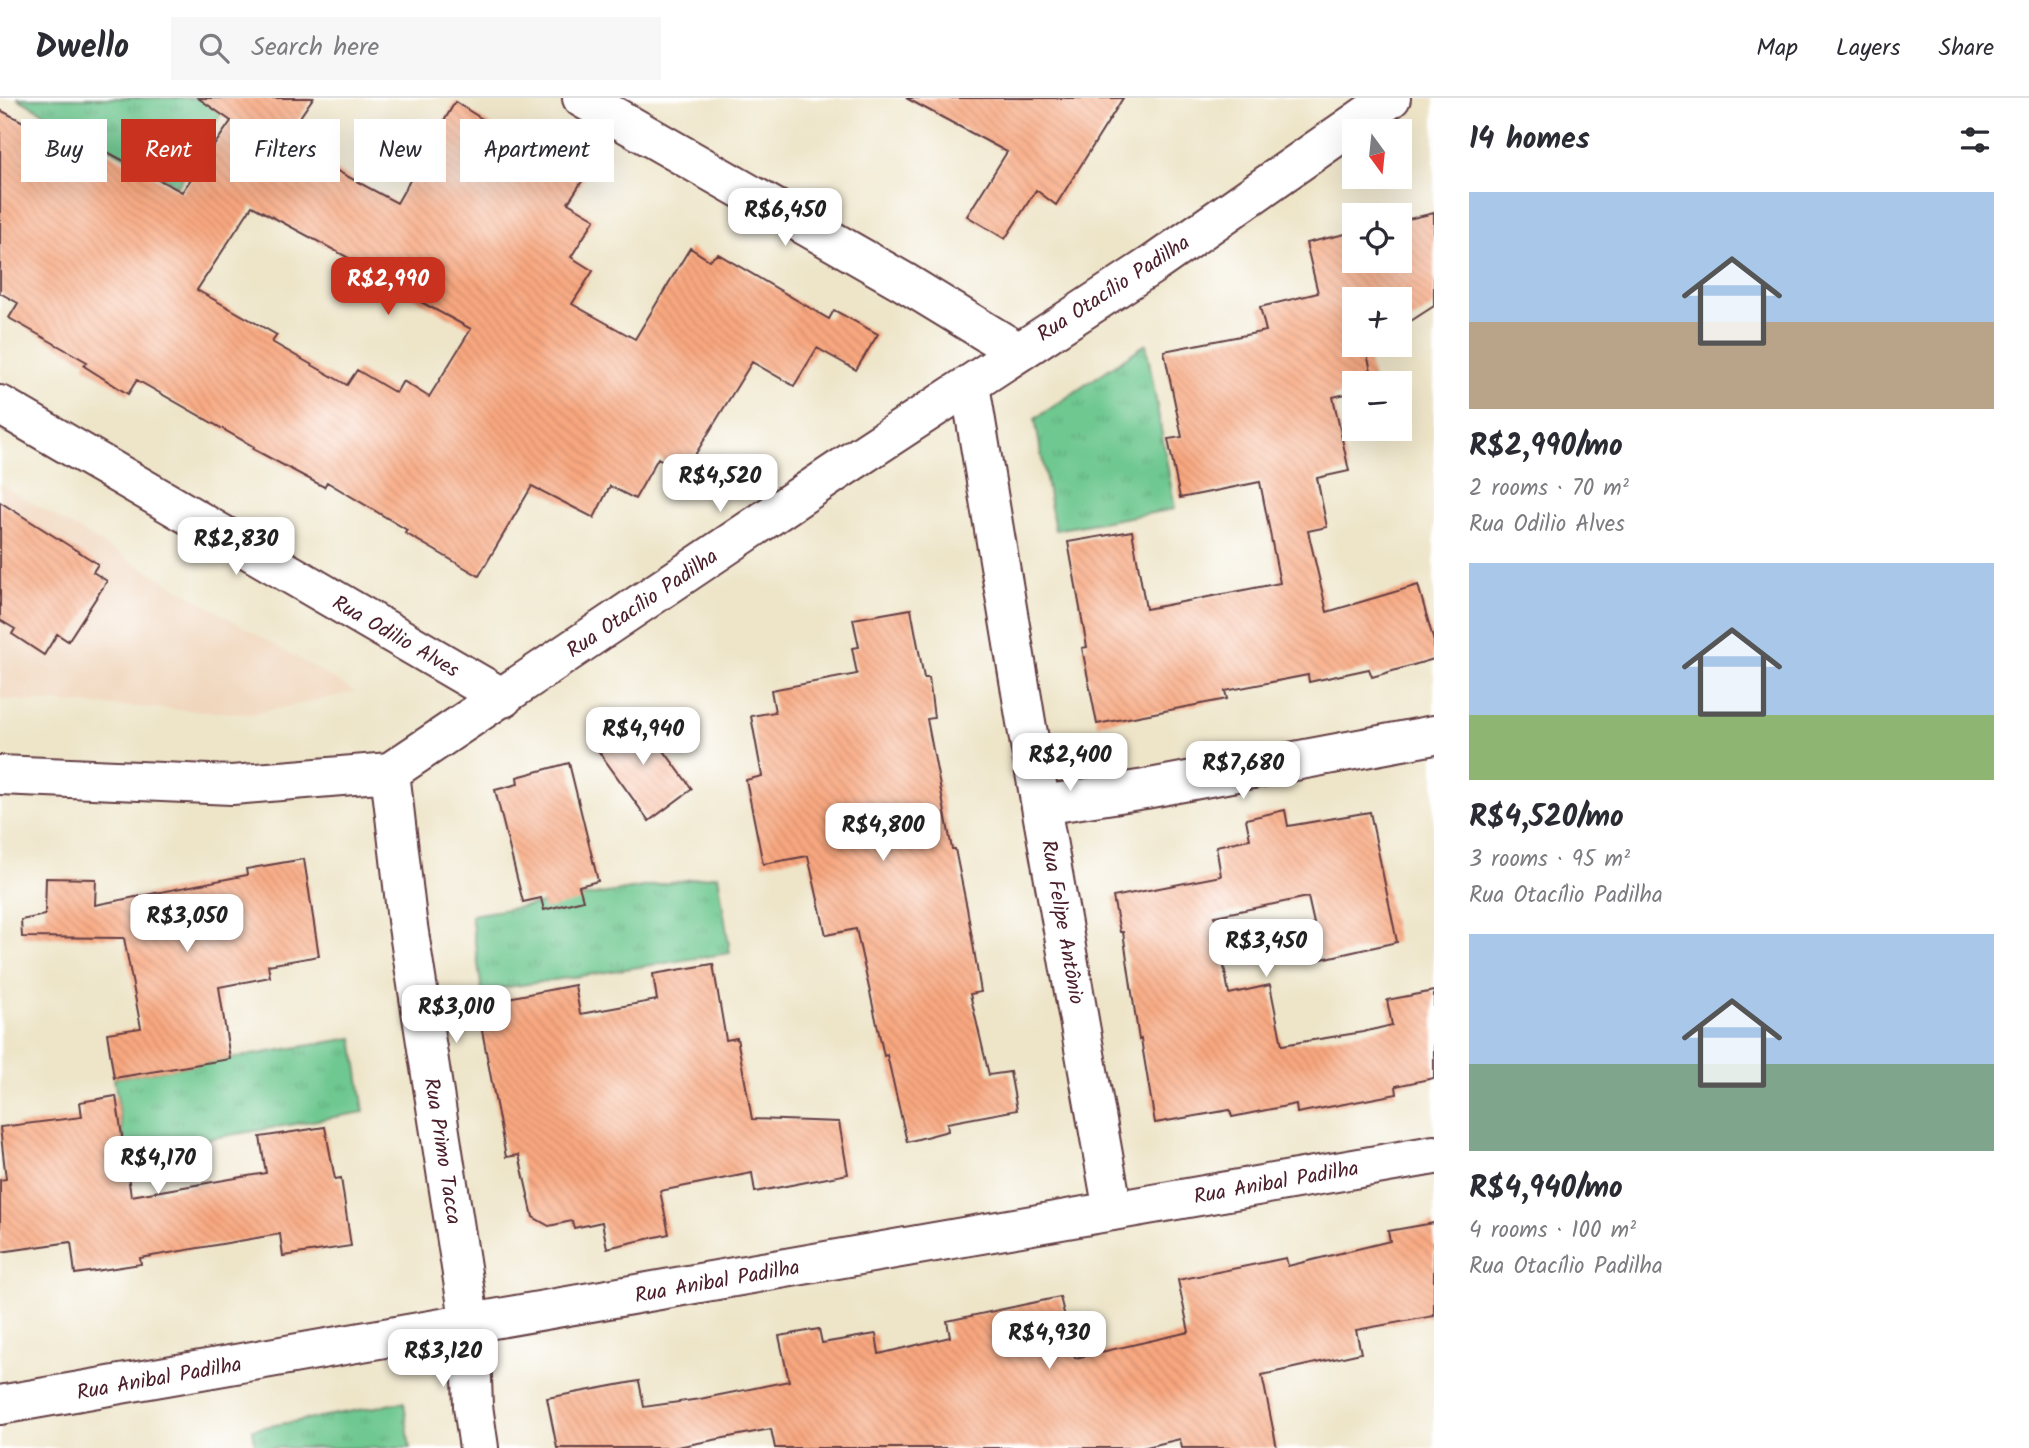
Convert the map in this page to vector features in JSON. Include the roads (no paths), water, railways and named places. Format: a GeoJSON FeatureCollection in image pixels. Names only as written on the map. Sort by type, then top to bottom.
{"type":"FeatureCollection","features":[{"type":"Feature","properties":{"kind":"street"},"geometry":{"type":"LineString","coordinates":[[582,98],[904,282],[1017,351]]}},
{"type":"Feature","properties":{"kind":"street","name":"Rua Otacílio Padilha"},"geometry":{"type":"LineString","coordinates":[[0,775],[232,785],[390,772],[1017,351],[1155,263],[1391,98]]}},
{"type":"Feature","properties":{"kind":"street","name":"Rua Felipe Antônio"},"geometry":{"type":"LineString","coordinates":[[970,385],[1113,1210]]}},
{"type":"Feature","properties":{"kind":"street","name":"Rua Odilio Alves"},"geometry":{"type":"LineString","coordinates":[[0,405],[502,698]]}},
{"type":"Feature","properties":{"kind":"street"},"geometry":{"type":"LineString","coordinates":[[1042,805],[1434,735]]}},
{"type":"Feature","properties":{"kind":"street","name":"Rua Primo Tacca"},"geometry":{"type":"LineString","coordinates":[[390,772],[407,920],[470,1325],[473,1406],[480,1448]]}},
{"type":"Feature","properties":{"kind":"street","name":"Rua Anibal Padilha"},"geometry":{"type":"LineString","coordinates":[[0,1405],[1434,1155]]}}]}
